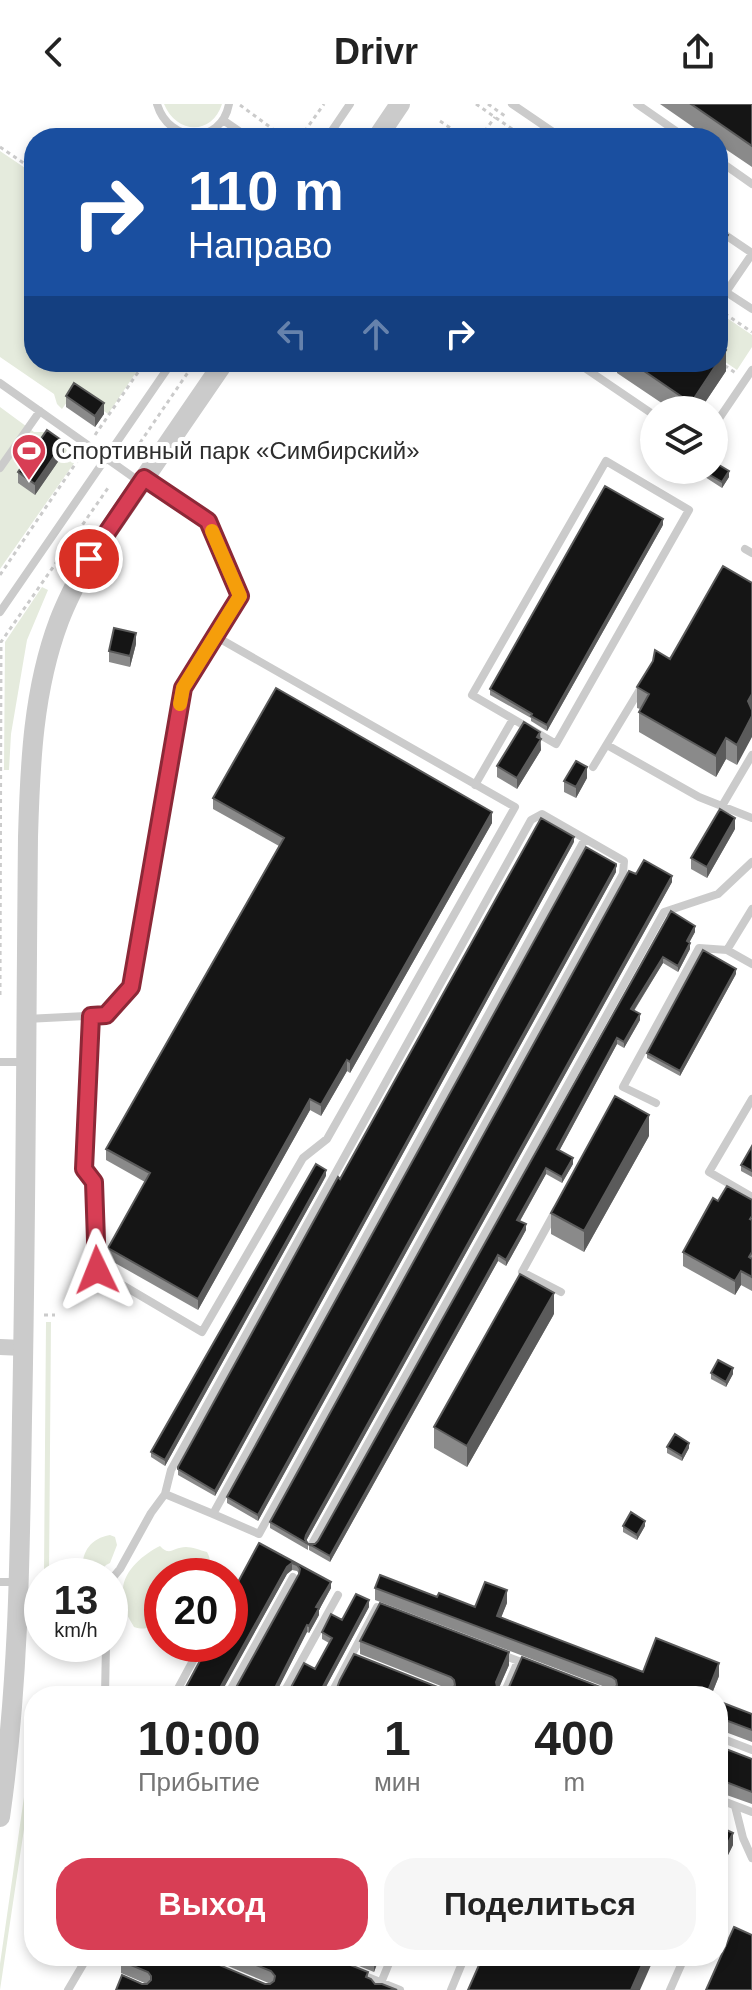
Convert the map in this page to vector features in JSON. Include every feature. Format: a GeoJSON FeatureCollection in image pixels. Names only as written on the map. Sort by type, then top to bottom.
{"type":"FeatureCollection","features":[{"type":"Feature","properties":{"kind":"street"},"geometry":{"type":"LineString","coordinates":[[384,128],[400,104]]}},
{"type":"Feature","properties":{"kind":"street"},"geometry":{"type":"LineString","coordinates":[[0,1817],[4,1752],[14,1689],[18,1611],[10,1582],[24,1348],[30,764],[35,720],[47,657],[59,621],[89,559],[217,372]]}},
{"type":"Feature","properties":{"kind":"street"},"geometry":{"type":"LineString","coordinates":[[0,1347],[24,1348]]}},
{"type":"Feature","properties":{"kind":"lane"},"geometry":{"type":"LineString","coordinates":[[157,104],[160,115],[172,128]]}},
{"type":"Feature","properties":{"kind":"lane"},"geometry":{"type":"LineString","coordinates":[[215,128],[223,120],[229,104]]}},
{"type":"Feature","properties":{"kind":"lane"},"geometry":{"type":"LineString","coordinates":[[334,128],[350,104]]}},
{"type":"Feature","properties":{"kind":"lane"},"geometry":{"type":"LineString","coordinates":[[512,104],[547,128]]}},
{"type":"Feature","properties":{"kind":"lane"},"geometry":{"type":"LineString","coordinates":[[637,104],[672,128]]}},
{"type":"Feature","properties":{"kind":"lane"},"geometry":{"type":"LineString","coordinates":[[223,120],[235,128]]}},
{"type":"Feature","properties":{"kind":"lane"},"geometry":{"type":"LineString","coordinates":[[728,167],[752,184]]}},
{"type":"Feature","properties":{"kind":"lane"},"geometry":{"type":"LineString","coordinates":[[728,237],[752,253],[728,289]]}},
{"type":"Feature","properties":{"kind":"lane"},"geometry":{"type":"LineString","coordinates":[[728,293],[752,309]]}},
{"type":"Feature","properties":{"kind":"lane"},"geometry":{"type":"LineString","coordinates":[[728,405],[752,370]]}},
{"type":"Feature","properties":{"kind":"lane"},"geometry":{"type":"LineString","coordinates":[[0,612],[165,372]]}},
{"type":"Feature","properties":{"kind":"lane"},"geometry":{"type":"LineString","coordinates":[[591,372],[640,405]]}},
{"type":"Feature","properties":{"kind":"lane"},"geometry":{"type":"LineString","coordinates":[[0,383],[106,458],[208,521],[240,596],[183,688],[131,987],[106,1015],[26,1019]]}},
{"type":"Feature","properties":{"kind":"lane"},"geometry":{"type":"LineString","coordinates":[[0,468],[40,411]]}},
{"type":"Feature","properties":{"kind":"lane"},"geometry":{"type":"LineString","coordinates":[[606,461],[689,510],[556,744],[513,719],[472,695],[606,461]]}},
{"type":"Feature","properties":{"kind":"lane"},"geometry":{"type":"LineString","coordinates":[[91,1016],[84,1169],[94,1182],[97,1270],[202,1332],[303,1158],[327,1139],[515,807],[215,636]]}},
{"type":"Feature","properties":{"kind":"lane"},"geometry":{"type":"LineString","coordinates":[[593,767],[647,678]]}},
{"type":"Feature","properties":{"kind":"lane"},"geometry":{"type":"LineString","coordinates":[[475,785],[513,719]]}},
{"type":"Feature","properties":{"kind":"lane"},"geometry":{"type":"LineString","coordinates":[[607,745],[699,797],[752,818]]}},
{"type":"Feature","properties":{"kind":"lane"},"geometry":{"type":"LineString","coordinates":[[722,806],[752,755]]}},
{"type":"Feature","properties":{"kind":"lane"},"geometry":{"type":"LineString","coordinates":[[126,1558],[165,1494],[171,1470],[531,820],[542,814],[624,861],[623,874],[616,888],[259,1534],[165,1494]]}},
{"type":"Feature","properties":{"kind":"lane"},"geometry":{"type":"LineString","coordinates":[[213,1514],[585,839]]}},
{"type":"Feature","properties":{"kind":"lane"},"geometry":{"type":"LineString","coordinates":[[312,1544],[664,912],[718,894],[752,862]]}},
{"type":"Feature","properties":{"kind":"lane"},"geometry":{"type":"LineString","coordinates":[[727,950],[752,909]]}},
{"type":"Feature","properties":{"kind":"lane"},"geometry":{"type":"LineString","coordinates":[[616,1100],[699,948],[727,950],[752,964]]}},
{"type":"Feature","properties":{"kind":"lane"},"geometry":{"type":"LineString","coordinates":[[0,1062],[26,1062]]}},
{"type":"Feature","properties":{"kind":"lane"},"geometry":{"type":"LineString","coordinates":[[623,1087],[656,1103]]}},
{"type":"Feature","properties":{"kind":"lane"},"geometry":{"type":"LineString","coordinates":[[752,1099],[709,1172],[752,1197]]}},
{"type":"Feature","properties":{"kind":"lane"},"geometry":{"type":"LineString","coordinates":[[558,1206],[522,1272],[561,1292]]}},
{"type":"Feature","properties":{"kind":"lane"},"geometry":{"type":"LineString","coordinates":[[233,1686],[293,1577]]}},
{"type":"Feature","properties":{"kind":"lane"},"geometry":{"type":"LineString","coordinates":[[288,1686],[338,1595]]}},
{"type":"Feature","properties":{"kind":"lane"},"geometry":{"type":"LineString","coordinates":[[335,1686],[377,1607],[391,1613]]}},
{"type":"Feature","properties":{"kind":"lane"},"geometry":{"type":"LineString","coordinates":[[18,1611],[24,1611]]}},
{"type":"Feature","properties":{"kind":"lane"},"geometry":{"type":"LineString","coordinates":[[490,1650],[544,1671]]}},
{"type":"Feature","properties":{"kind":"lane"},"geometry":{"type":"LineString","coordinates":[[350,1657],[364,1662]]}},
{"type":"Feature","properties":{"kind":"lane"},"geometry":{"type":"LineString","coordinates":[[507,1686],[518,1661]]}},
{"type":"Feature","properties":{"kind":"lane"},"geometry":{"type":"LineString","coordinates":[[105,1686],[106,1662]]}},
{"type":"Feature","properties":{"kind":"lane"},"geometry":{"type":"LineString","coordinates":[[179,1686],[192,1662]]}},
{"type":"Feature","properties":{"kind":"lane"},"geometry":{"type":"LineString","coordinates":[[728,1741],[752,1750]]}},
{"type":"Feature","properties":{"kind":"lane"},"geometry":{"type":"LineString","coordinates":[[728,1803],[752,1812]]}},
{"type":"Feature","properties":{"kind":"lane"},"geometry":{"type":"LineString","coordinates":[[735,1806],[752,1858]]}},
{"type":"Feature","properties":{"kind":"lane"},"geometry":{"type":"LineString","coordinates":[[68,1990],[82,1966]]}},
{"type":"Feature","properties":{"kind":"lane"},"geometry":{"type":"LineString","coordinates":[[379,1986],[388,1966]]}},
{"type":"Feature","properties":{"kind":"lane"},"geometry":{"type":"LineString","coordinates":[[451,1990],[461,1966]]}},
{"type":"Feature","properties":{"kind":"lane"},"geometry":{"type":"LineString","coordinates":[[670,1990],[681,1966]]}},
{"type":"Feature","properties":{"kind":"lane"},"geometry":{"type":"LineString","coordinates":[[355,1972],[379,1986],[400,1990]]}},
{"type":"Feature","properties":{"kind":"path"},"geometry":{"type":"LineString","coordinates":[[240,104],[271,128]]}},
{"type":"Feature","properties":{"kind":"path"},"geometry":{"type":"LineString","coordinates":[[307,128],[324,104]]}},
{"type":"Feature","properties":{"kind":"path"},"geometry":{"type":"LineString","coordinates":[[476,104],[511,128]]}},
{"type":"Feature","properties":{"kind":"path"},"geometry":{"type":"LineString","coordinates":[[487,128],[495,117]]}},
{"type":"Feature","properties":{"kind":"path"},"geometry":{"type":"LineString","coordinates":[[440,121],[450,128]]}},
{"type":"Feature","properties":{"kind":"path"},"geometry":{"type":"LineString","coordinates":[[0,147],[24,163]]}},
{"type":"Feature","properties":{"kind":"path"},"geometry":{"type":"LineString","coordinates":[[728,316],[752,332]]}},
{"type":"Feature","properties":{"kind":"path"},"geometry":{"type":"LineString","coordinates":[[728,368],[737,374]]}},
{"type":"Feature","properties":{"kind":"path"},"geometry":{"type":"LineString","coordinates":[[0,575],[138,372]]}},
{"type":"Feature","properties":{"kind":"path"},"geometry":{"type":"LineString","coordinates":[[131,456],[188,372]]}},
{"type":"Feature","properties":{"kind":"path"},"geometry":{"type":"LineString","coordinates":[[44,1315],[55,1315]]}},
{"type":"Feature","properties":{"kind":"shaded area"},"geometry":{"type":"Polygon","coordinates":[[[164,104],[222,104],[210,122],[194,127],[177,121],[164,104]]]}},
{"type":"Feature","properties":{"kind":"shaded area"},"geometry":{"type":"Polygon","coordinates":[[[0,151],[24,167],[24,372],[136,372],[108,414],[75,391],[62,409],[54,394],[0,357],[0,151]]]}},
{"type":"Feature","properties":{"kind":"shaded area"},"geometry":{"type":"Polygon","coordinates":[[[728,319],[752,335],[752,347],[737,370],[728,364],[728,319]]]}},
{"type":"Feature","properties":{"kind":"shaded area","name":"Спортивный парк «Симбирский»"},"geometry":{"type":"Polygon","coordinates":[[[0,407],[34,432],[45,432],[79,456],[0,569],[0,407]]]}},
{"type":"Feature","properties":{"kind":"shaded area"},"geometry":{"type":"Polygon","coordinates":[[[42,587],[48,590],[27,640],[11,734],[9,770],[4,770],[5,642],[42,587]]]}},
{"type":"Feature","properties":{"kind":"shaded area"},"geometry":{"type":"Polygon","coordinates":[[[46,1322],[51,1322],[49,1558],[44,1558],[46,1322]]]}},
{"type":"Feature","properties":{"kind":"shaded area"},"geometry":{"type":"Polygon","coordinates":[[[102,1537],[115,1537],[117,1545],[112,1558],[84,1558],[91,1544],[102,1537]]]}},
{"type":"Feature","properties":{"kind":"shaded area"},"geometry":{"type":"Polygon","coordinates":[[[160,1546],[169,1551],[186,1547],[207,1552],[209,1558],[144,1558],[144,1628],[141,1629],[134,1627],[128,1617],[128,1574],[148,1553],[160,1546]]]}},
{"type":"Feature","properties":{"kind":"shaded area"},"geometry":{"type":"Polygon","coordinates":[[[24,1797],[24,1829],[0,1990],[0,1964],[24,1797]]]}},
{"type":"Feature","properties":{"kind":"building"},"geometry":{"type":"Polygon","coordinates":[[[691,104],[752,104],[752,146],[691,104]]]}},
{"type":"Feature","properties":{"kind":"building"},"geometry":{"type":"Polygon","coordinates":[[[646,372],[711,372],[696,396],[681,396],[646,372]]]}},
{"type":"Feature","properties":{"kind":"building"},"geometry":{"type":"Polygon","coordinates":[[[74,383],[104,403],[95,416],[66,396],[74,383]]]}},
{"type":"Feature","properties":{"kind":"building"},"geometry":{"type":"Polygon","coordinates":[[[47,430],[64,442],[35,484],[18,472],[47,430]]]}},
{"type":"Feature","properties":{"kind":"building"},"geometry":{"type":"Polygon","coordinates":[[[605,486],[663,519],[547,725],[490,689],[605,486]]]}},
{"type":"Feature","properties":{"kind":"building"},"geometry":{"type":"Polygon","coordinates":[[[723,566],[752,583],[752,694],[748,701],[752,716],[737,745],[726,738],[716,756],[639,712],[649,694],[637,687],[653,661],[655,650],[670,659],[723,566]]]}},
{"type":"Feature","properties":{"kind":"building"},"geometry":{"type":"Polygon","coordinates":[[[114,628],[136,633],[130,656],[109,651],[114,628]]]}},
{"type":"Feature","properties":{"kind":"building"},"geometry":{"type":"Polygon","coordinates":[[[276,688],[492,812],[350,1062],[347,1060],[321,1105],[310,1099],[198,1299],[108,1248],[150,1173],[106,1149],[284,838],[213,798],[276,688]]]}},
{"type":"Feature","properties":{"kind":"building"},"geometry":{"type":"Polygon","coordinates":[[[524,722],[540,732],[537,737],[541,739],[517,778],[497,766],[524,722]]]}},
{"type":"Feature","properties":{"kind":"building"},"geometry":{"type":"Polygon","coordinates":[[[576,761],[587,767],[576,787],[564,781],[576,761]]]}},
{"type":"Feature","properties":{"kind":"building"},"geometry":{"type":"Polygon","coordinates":[[[720,809],[735,818],[707,867],[691,858],[720,809]]]}},
{"type":"Feature","properties":{"kind":"building"},"geometry":{"type":"Polygon","coordinates":[[[541,818],[574,837],[215,1491],[178,1467],[541,818]]]}},
{"type":"Feature","properties":{"kind":"building"},"geometry":{"type":"Polygon","coordinates":[[[586,847],[616,866],[258,1515],[227,1497],[586,847]]]}},
{"type":"Feature","properties":{"kind":"building"},"geometry":{"type":"Polygon","coordinates":[[[644,860],[672,876],[306,1535],[308,1544],[270,1522],[629,871],[636,874],[644,860]]]}},
{"type":"Feature","properties":{"kind":"building"},"geometry":{"type":"Polygon","coordinates":[[[671,911],[695,926],[678,966],[663,957],[631,1009],[640,1014],[624,1042],[617,1038],[557,1149],[573,1158],[562,1177],[546,1168],[517,1220],[526,1224],[506,1260],[498,1255],[330,1556],[309,1544],[318,1541],[671,911]]]}},
{"type":"Feature","properties":{"kind":"building"},"geometry":{"type":"Polygon","coordinates":[[[703,950],[736,969],[680,1071],[647,1053],[703,950]]]}},
{"type":"Feature","properties":{"kind":"building"},"geometry":{"type":"Polygon","coordinates":[[[615,1096],[649,1115],[584,1231],[551,1213],[615,1096]]]}},
{"type":"Feature","properties":{"kind":"building"},"geometry":{"type":"Polygon","coordinates":[[[752,1146],[752,1171],[741,1165],[752,1146]]]}},
{"type":"Feature","properties":{"kind":"building"},"geometry":{"type":"Polygon","coordinates":[[[316,1164],[326,1170],[165,1460],[151,1452],[316,1164]]]}},
{"type":"Feature","properties":{"kind":"building"},"geometry":{"type":"Polygon","coordinates":[[[727,1186],[752,1200],[752,1252],[749,1257],[752,1259],[752,1277],[741,1271],[735,1281],[683,1252],[713,1198],[718,1201],[727,1186]]]}},
{"type":"Feature","properties":{"kind":"building"},"geometry":{"type":"Polygon","coordinates":[[[520,1274],[554,1293],[467,1446],[434,1427],[520,1274]]]}},
{"type":"Feature","properties":{"kind":"building"},"geometry":{"type":"Polygon","coordinates":[[[718,1360],[733,1368],[726,1382],[711,1373],[718,1360]]]}},
{"type":"Feature","properties":{"kind":"building"},"geometry":{"type":"Polygon","coordinates":[[[675,1434],[689,1443],[682,1456],[667,1447],[675,1434]]]}},
{"type":"Feature","properties":{"kind":"building"},"geometry":{"type":"Polygon","coordinates":[[[631,1512],[645,1521],[637,1535],[623,1526],[631,1512]]]}},
{"type":"Feature","properties":{"kind":"building"},"geometry":{"type":"Polygon","coordinates":[[[259,1543],[331,1582],[276,1686],[237,1686],[299,1574],[297,1565],[292,1563],[248,1637],[248,1563],[259,1543]]]}},
{"type":"Feature","properties":{"kind":"building"},"geometry":{"type":"Polygon","coordinates":[[[380,1575],[437,1597],[439,1593],[475,1607],[485,1582],[507,1590],[497,1616],[643,1672],[656,1638],[719,1663],[710,1686],[616,1686],[612,1677],[375,1588],[380,1575]]]}},
{"type":"Feature","properties":{"kind":"building"},"geometry":{"type":"Polygon","coordinates":[[[356,1594],[369,1600],[323,1686],[292,1686],[304,1663],[315,1669],[332,1638],[322,1632],[331,1614],[342,1620],[356,1594]]]}},
{"type":"Feature","properties":{"kind":"building"},"geometry":{"type":"Polygon","coordinates":[[[380,1603],[509,1652],[497,1686],[454,1686],[451,1677],[360,1641],[380,1603]]]}},
{"type":"Feature","properties":{"kind":"building"},"geometry":{"type":"Polygon","coordinates":[[[354,1654],[435,1686],[338,1686],[354,1654]]]}},
{"type":"Feature","properties":{"kind":"building"},"geometry":{"type":"Polygon","coordinates":[[[522,1657],[598,1686],[509,1686],[522,1657]]]}},
{"type":"Feature","properties":{"kind":"building"},"geometry":{"type":"Polygon","coordinates":[[[199,1662],[234,1662],[221,1686],[186,1686],[199,1662]]]}},
{"type":"Feature","properties":{"kind":"building"},"geometry":{"type":"Polygon","coordinates":[[[728,1705],[752,1714],[752,1730],[728,1721],[728,1705]]]}},
{"type":"Feature","properties":{"kind":"building"},"geometry":{"type":"Polygon","coordinates":[[[728,1750],[752,1759],[752,1792],[728,1783],[728,1750]]]}},
{"type":"Feature","properties":{"kind":"building"},"geometry":{"type":"Polygon","coordinates":[[[734,1927],[752,1935],[752,1990],[706,1990],[717,1966],[728,1966],[728,1940],[734,1927]]]}},
{"type":"Feature","properties":{"kind":"building"},"geometry":{"type":"Polygon","coordinates":[[[133,1966],[222,1966],[270,1984],[275,1976],[259,1966],[353,1966],[368,1972],[366,1977],[375,1984],[397,1990],[116,1990],[122,1975],[147,1984],[151,1980],[148,1972],[133,1966]]]}},
{"type":"Feature","properties":{"kind":"building"},"geometry":{"type":"Polygon","coordinates":[[[479,1966],[642,1966],[631,1990],[468,1990],[479,1966]]]}},
{"type":"Feature","properties":{"kind":"slow traffic"},"geometry":{"type":"LineString","coordinates":[[180,704],[183,688],[240,596],[212,531]]}},
{"type":"Feature","properties":{"kind":"place","name":"Спортивный парк «Симбирский»"},"geometry":{"type":"Point","coordinates":[29,482]}},
{"type":"Feature","properties":{"kind":"route"},"geometry":{"type":"LineString","coordinates":[[89,559],[144,478],[208,521],[240,596],[183,688],[131,987],[106,1015],[91,1016],[84,1169],[94,1182],[97,1270]]}}]}
